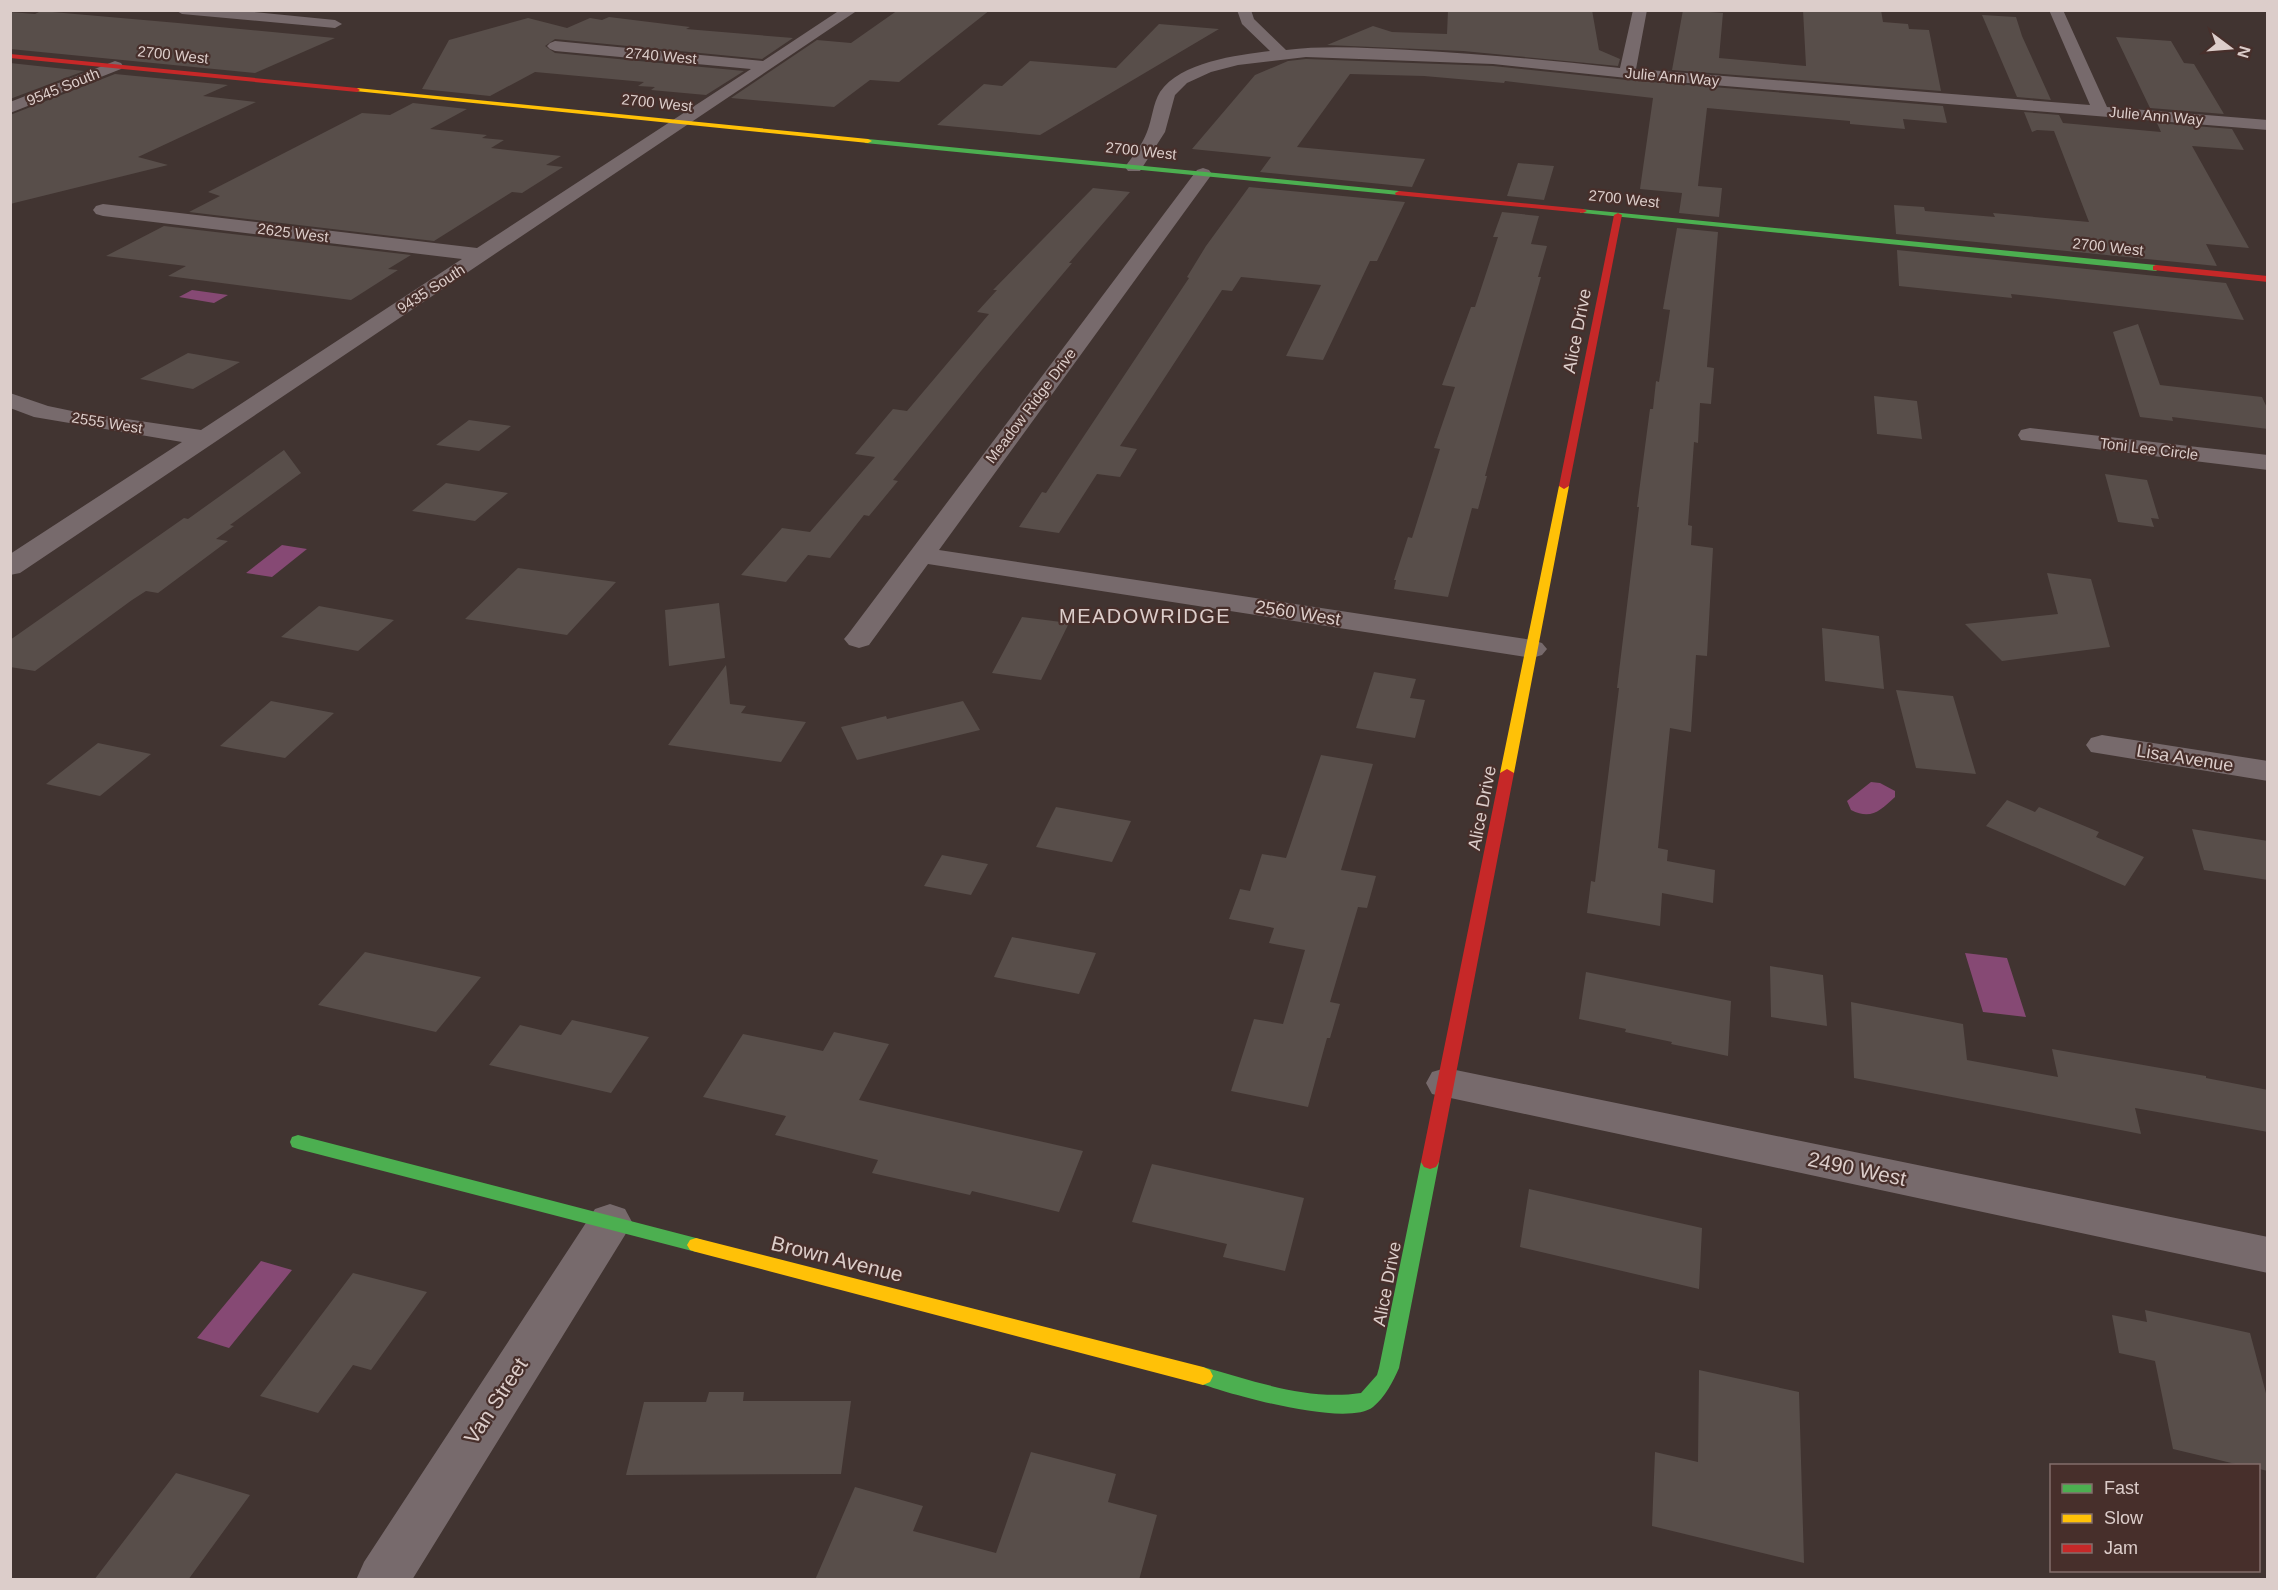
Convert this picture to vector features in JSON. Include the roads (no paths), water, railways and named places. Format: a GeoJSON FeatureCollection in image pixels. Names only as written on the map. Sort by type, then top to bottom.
{"type":"FeatureCollection","features":[{"type":"Feature","properties":{"kind":"main road","name":"2700 West"},"geometry":{"type":"LineString","coordinates":[[10,56],[2268,279]]}},
{"type":"Feature","properties":{"kind":"main road","name":"Alice Drive"},"geometry":{"type":"LineString","coordinates":[[1366,1401],[1384,1380],[1389,1368],[1618,215]]}},
{"type":"Feature","properties":{"kind":"main road","name":"Brown Avenue"},"geometry":{"type":"LineString","coordinates":[[298,1142],[1308,1402],[1338,1406],[1366,1401]]}},
{"type":"Feature","properties":{"kind":"street"},"geometry":{"type":"LineString","coordinates":[[182,10],[335,24]]}},
{"type":"Feature","properties":{"kind":"street","name":"9435 South"},"geometry":{"type":"LineString","coordinates":[[10,567],[851,10]]}},
{"type":"Feature","properties":{"kind":"street"},"geometry":{"type":"LineString","coordinates":[[1244,10],[1247,21],[1281,53]]}},
{"type":"Feature","properties":{"kind":"street"},"geometry":{"type":"LineString","coordinates":[[1627,73],[1640,10]]}},
{"type":"Feature","properties":{"kind":"street"},"geometry":{"type":"LineString","coordinates":[[2056,10],[2101,112]]}},
{"type":"Feature","properties":{"kind":"street","name":"2740 West"},"geometry":{"type":"LineString","coordinates":[[555,46],[767,66]]}},
{"type":"Feature","properties":{"kind":"street","name":"Julie Ann Way"},"geometry":{"type":"LineString","coordinates":[[1134,167],[1156,132],[1167,94],[1181,80],[1205,69],[1237,60],[1281,53],[1330,52],[1527,61],[1627,73],[2268,126]]}},
{"type":"Feature","properties":{"kind":"street","name":"9545 South"},"geometry":{"type":"LineString","coordinates":[[10,108],[115,66]]}},
{"type":"Feature","properties":{"kind":"street","name":"Meadow Ridge Drive"},"geometry":{"type":"LineString","coordinates":[[859,639],[1203,174]]}},
{"type":"Feature","properties":{"kind":"street","name":"2625 West"},"geometry":{"type":"LineString","coordinates":[[103,210],[482,255]]}},
{"type":"Feature","properties":{"kind":"street","name":"2555 West"},"geometry":{"type":"LineString","coordinates":[[10,400],[42,412],[62,416],[206,438]]}},
{"type":"Feature","properties":{"kind":"street","name":"Toni Lee Circle"},"geometry":{"type":"LineString","coordinates":[[2030,435],[2268,463]]}},
{"type":"Feature","properties":{"kind":"street","name":"2560 West"},"geometry":{"type":"LineString","coordinates":[[921,555],[1532,649]]}},
{"type":"Feature","properties":{"kind":"street","name":"Lisa Avenue"},"geometry":{"type":"LineString","coordinates":[[2102,745],[2268,771]]}},
{"type":"Feature","properties":{"kind":"street","name":"2490 West"},"geometry":{"type":"LineString","coordinates":[[1446,1083],[2268,1255]]}},
{"type":"Feature","properties":{"kind":"street","name":"Van Street"},"geometry":{"type":"LineString","coordinates":[[382,1580],[610,1222]]}},
{"type":"Feature","properties":{"kind":"district","name":"MEADOWRIDGE"},"geometry":{"type":"Point","coordinates":[1145,616]}}]}
